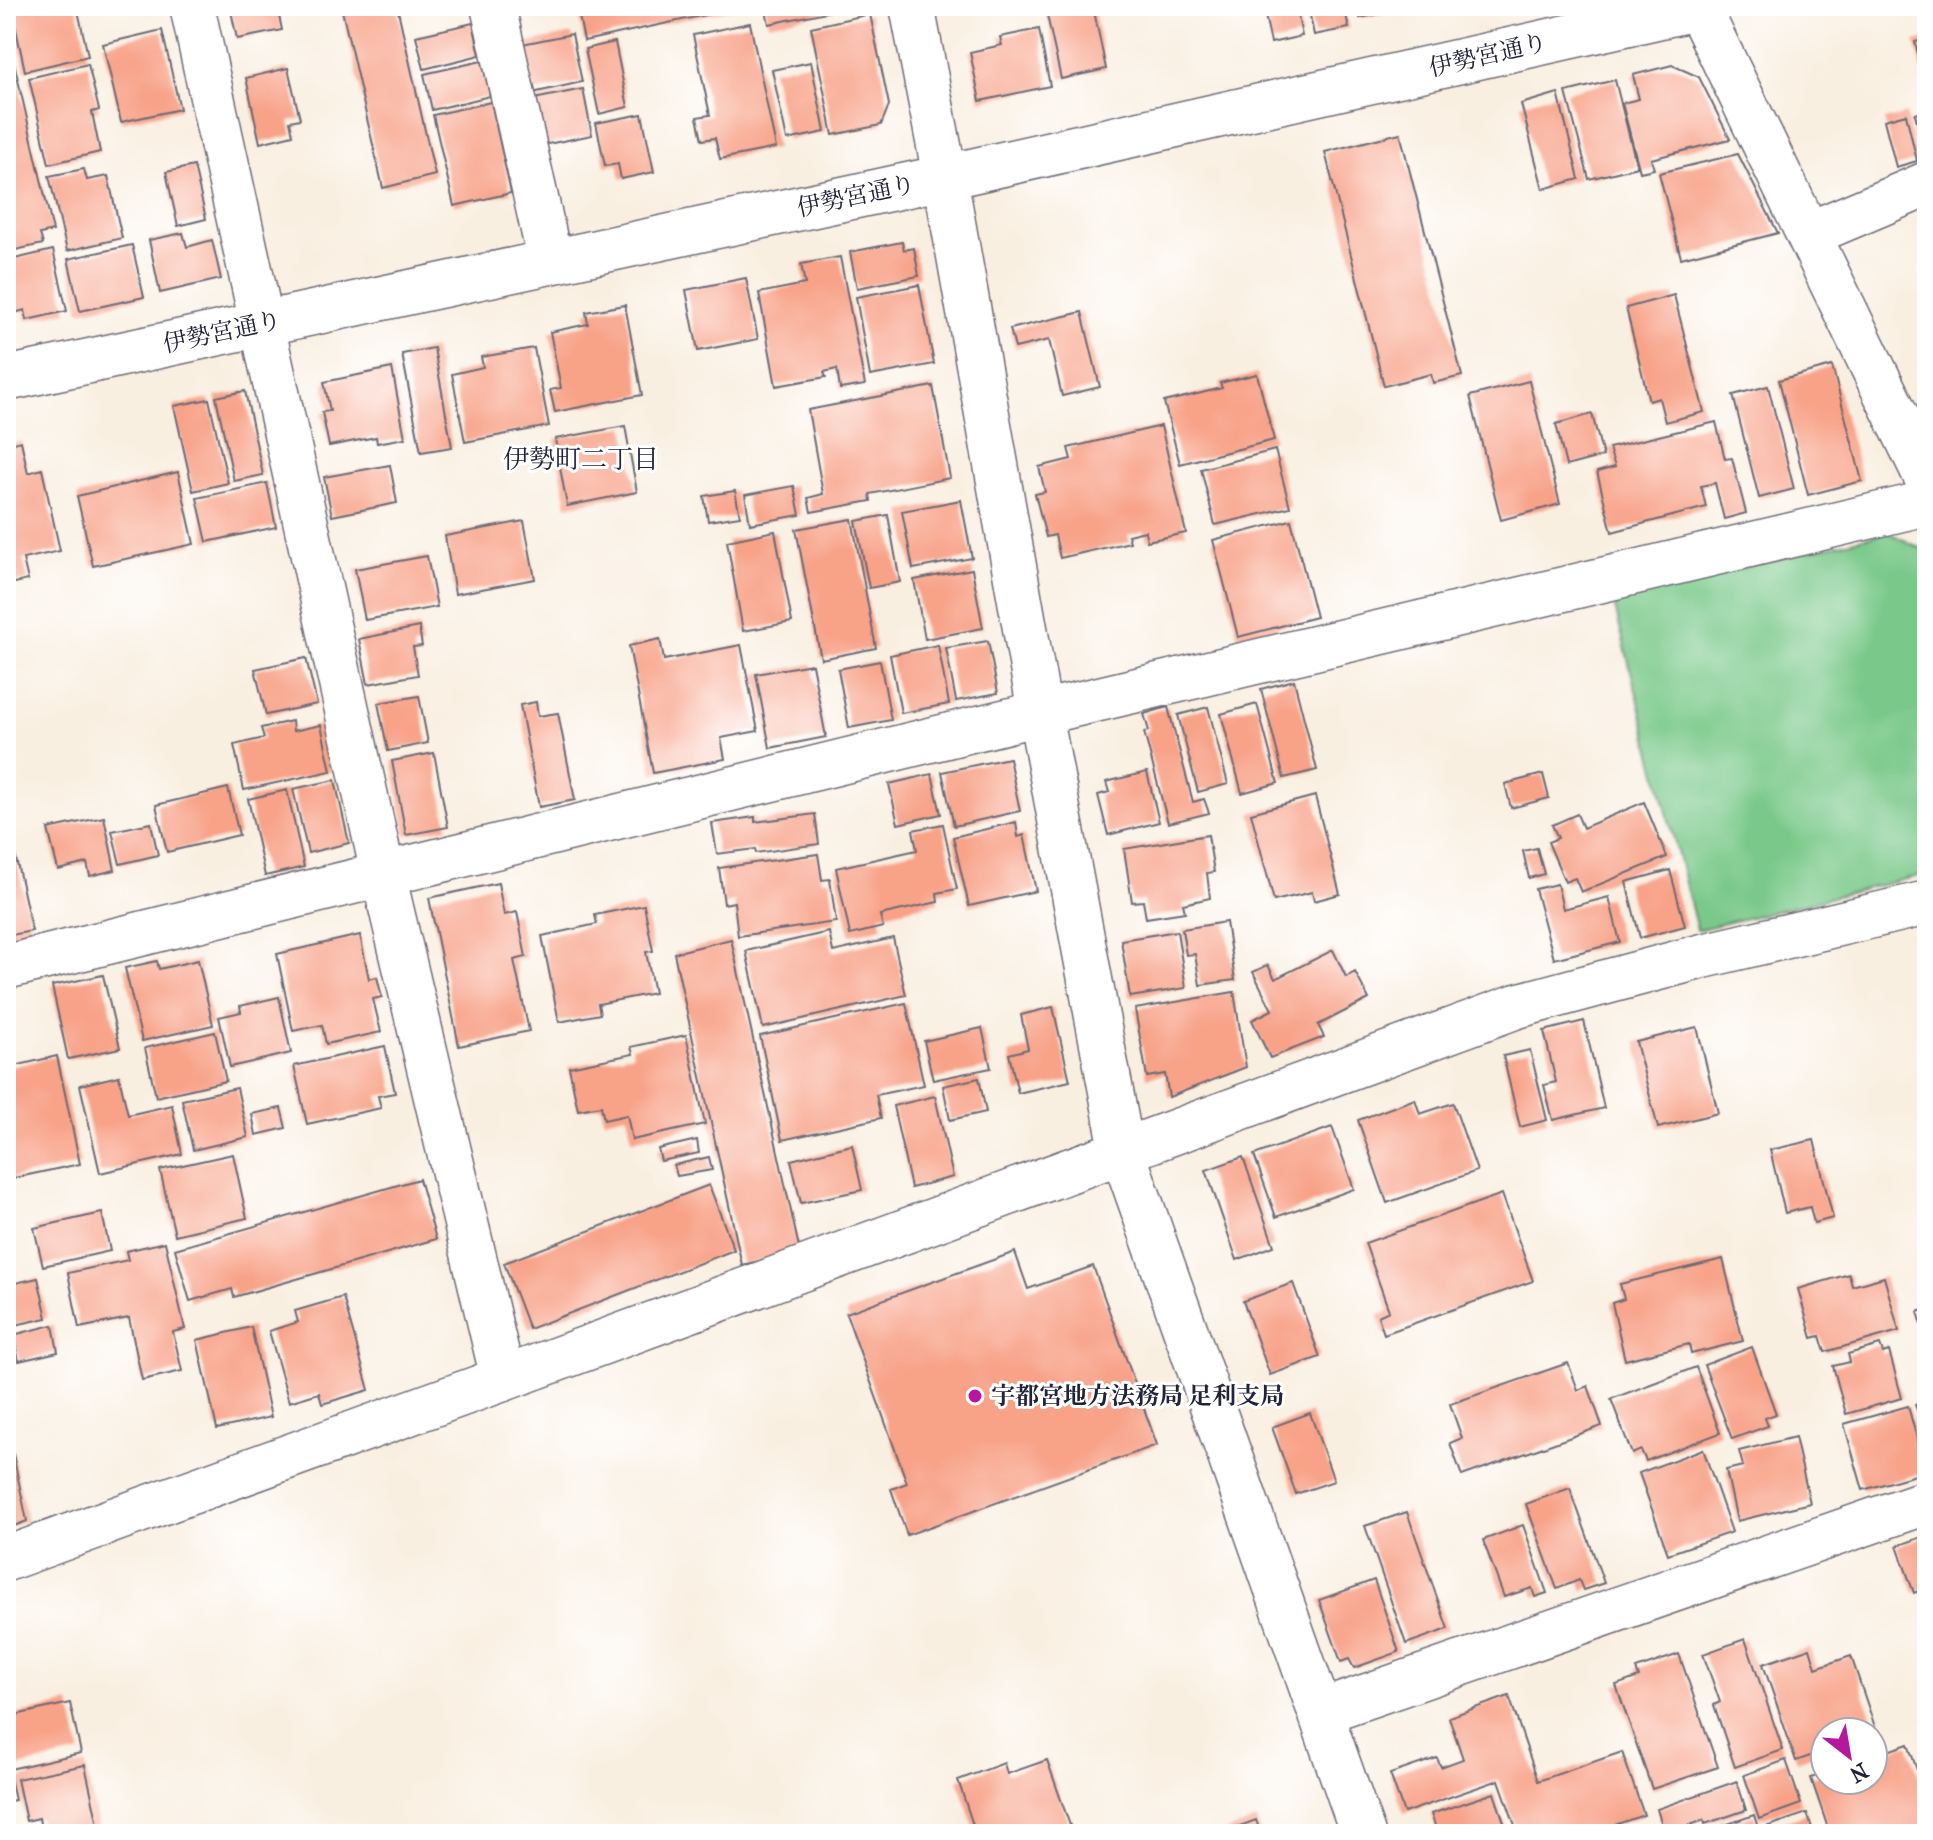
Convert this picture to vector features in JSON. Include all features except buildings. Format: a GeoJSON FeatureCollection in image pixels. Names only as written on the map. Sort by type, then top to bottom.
{"type":"FeatureCollection","features":[{"type":"Feature","properties":{"kind":"street"},"geometry":{"type":"LineString","coordinates":[[192,6],[383,874],[503,1379]]}},
{"type":"Feature","properties":{"kind":"street"},"geometry":{"type":"LineString","coordinates":[[493,6],[550,261]]}},
{"type":"Feature","properties":{"kind":"street"},"geometry":{"type":"LineString","coordinates":[[912,6],[1122,1150],[1363,1834]]}},
{"type":"Feature","properties":{"kind":"street"},"geometry":{"type":"LineString","coordinates":[[1701,7],[1927,479]]}},
{"type":"Feature","properties":{"kind":"street","name":"伊勢宮通り"},"geometry":{"type":"LineString","coordinates":[[6,379],[945,177],[1701,7]]}},
{"type":"Feature","properties":{"kind":"street"},"geometry":{"type":"LineString","coordinates":[[1809,234],[1927,184]]}},
{"type":"Feature","properties":{"kind":"street"},"geometry":{"type":"LineString","coordinates":[[6,967],[1040,713],[1927,503]]}},
{"type":"Feature","properties":{"kind":"street"},"geometry":{"type":"LineString","coordinates":[[6,1559],[1517,1006],[1703,956],[1927,903]]}},
{"type":"Feature","properties":{"kind":"street"},"geometry":{"type":"LineString","coordinates":[[1321,1712],[1927,1502]]}},
{"type":"Feature","properties":{"kind":"green space"},"geometry":{"type":"Polygon","coordinates":[[[1887,532],[1927,551],[1927,874],[1697,930],[1613,600],[1887,532]]]}},
{"type":"Feature","properties":{"kind":"place","name":"宇都宮地方法務局 足利支局"},"geometry":{"type":"Point","coordinates":[975,1396]}},
{"type":"Feature","properties":{"kind":"district","name":"伊勢町二丁目"},"geometry":{"type":"Point","coordinates":[581,459]}}]}
